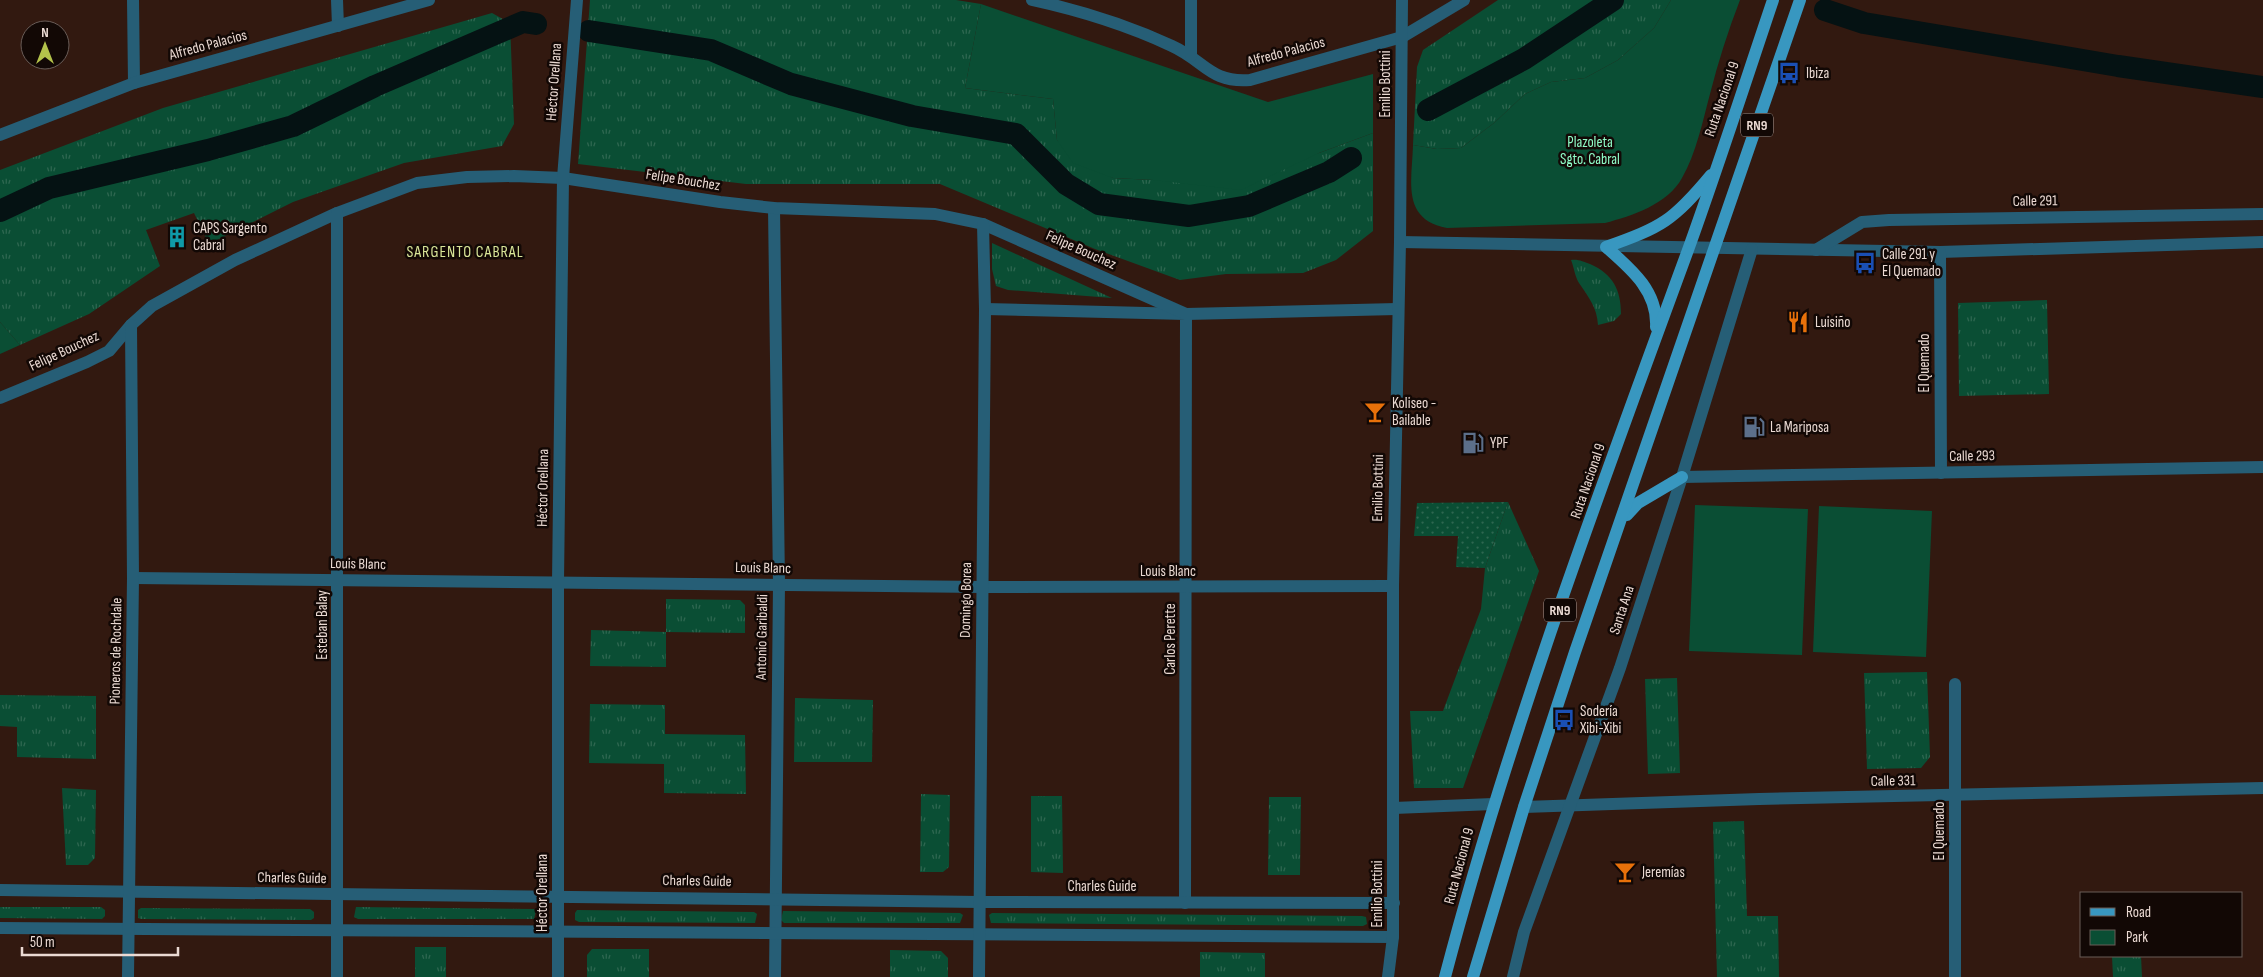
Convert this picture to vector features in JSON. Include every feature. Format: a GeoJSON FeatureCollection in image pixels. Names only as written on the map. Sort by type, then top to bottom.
{"type":"FeatureCollection","features":[{"type":"Feature","properties":{"kind":"main road","name":"Ruta Nacional 9"},"geometry":{"type":"LineString","coordinates":[[1445,977],[1493,804],[1773,0]]}},
{"type":"Feature","properties":{"kind":"main road","name":"RN9"},"geometry":{"type":"LineString","coordinates":[[1473,977],[1524,807],[1800,0]]}},
{"type":"Feature","properties":{"kind":"main road"},"geometry":{"type":"LineString","coordinates":[[1655,337],[1656,315],[1648,291],[1634,272],[1606,247],[1664,224],[1686,205],[1716,168]]}},
{"type":"Feature","properties":{"kind":"main road"},"geometry":{"type":"LineString","coordinates":[[1622,521],[1638,503],[1670,482],[1682,477]]}},
{"type":"Feature","properties":{"kind":"street"},"geometry":{"type":"LineString","coordinates":[[133,0],[134,83]]}},
{"type":"Feature","properties":{"kind":"street"},"geometry":{"type":"LineString","coordinates":[[337,0],[338,26]]}},
{"type":"Feature","properties":{"kind":"street","name":"Alfredo Palacios"},"geometry":{"type":"LineString","coordinates":[[0,135],[134,83],[429,0]]}},
{"type":"Feature","properties":{"kind":"street","name":"Héctor Orellana"},"geometry":{"type":"LineString","coordinates":[[558,977],[558,582],[563,178],[577,0]]}},
{"type":"Feature","properties":{"kind":"street","name":"Alfredo Palacios"},"geometry":{"type":"LineString","coordinates":[[1032,0],[1087,15],[1172,46],[1191,56],[1225,80],[1250,80],[1402,37],[1464,0]]}},
{"type":"Feature","properties":{"kind":"street"},"geometry":{"type":"LineString","coordinates":[[1191,56],[1192,0]]}},
{"type":"Feature","properties":{"kind":"street","name":"Emilio Bottini"},"geometry":{"type":"LineString","coordinates":[[1388,977],[1393,937],[1394,904],[1393,586],[1397,310],[1400,242],[1402,0]]}},
{"type":"Feature","properties":{"kind":"street","name":"Felipe Bouchez"},"geometry":{"type":"LineString","coordinates":[[0,398],[109,351],[131,325],[152,306],[235,260],[337,213],[416,183],[467,177],[563,178],[774,208],[935,214],[983,224],[1186,314],[1397,310]]}},
{"type":"Feature","properties":{"kind":"street","name":"Antonio Garibaldi"},"geometry":{"type":"LineString","coordinates":[[774,208],[779,584],[775,977]]}},
{"type":"Feature","properties":{"kind":"street","name":"Esteban Balay"},"geometry":{"type":"LineString","coordinates":[[337,213],[337,977]]}},
{"type":"Feature","properties":{"kind":"street","name":"Calle 291"},"geometry":{"type":"LineString","coordinates":[[1815,250],[1862,222],[2263,214]]}},
{"type":"Feature","properties":{"kind":"street","name":"Domingo Borea"},"geometry":{"type":"LineString","coordinates":[[979,977],[985,309],[983,224]]}},
{"type":"Feature","properties":{"kind":"street"},"geometry":{"type":"LineString","coordinates":[[1400,242],[1714,250],[1940,252],[2263,242]]}},
{"type":"Feature","properties":{"kind":"street","name":"Santa Ana"},"geometry":{"type":"LineString","coordinates":[[1513,977],[1524,932],[1620,668],[1682,477],[1752,250]]}},
{"type":"Feature","properties":{"kind":"street","name":"El Quemado"},"geometry":{"type":"LineString","coordinates":[[1940,252],[1941,473]]}},
{"type":"Feature","properties":{"kind":"street"},"geometry":{"type":"LineString","coordinates":[[985,309],[1186,314]]}},
{"type":"Feature","properties":{"kind":"street","name":"Carlos Perette"},"geometry":{"type":"LineString","coordinates":[[1185,903],[1186,314]]}},
{"type":"Feature","properties":{"kind":"street","name":"Pioneros de Rochdale"},"geometry":{"type":"LineString","coordinates":[[128,977],[133,578],[131,325]]}},
{"type":"Feature","properties":{"kind":"street","name":"Calle 293"},"geometry":{"type":"LineString","coordinates":[[1682,477],[2263,467]]}},
{"type":"Feature","properties":{"kind":"street","name":"Louis Blanc"},"geometry":{"type":"LineString","coordinates":[[133,578],[983,587],[1393,586]]}},
{"type":"Feature","properties":{"kind":"street","name":"El Quemado"},"geometry":{"type":"LineString","coordinates":[[1955,684],[1955,977]]}},
{"type":"Feature","properties":{"kind":"street","name":"Calle 331"},"geometry":{"type":"LineString","coordinates":[[1524,807],[2263,788]]}},
{"type":"Feature","properties":{"kind":"street"},"geometry":{"type":"LineString","coordinates":[[1394,808],[1493,804]]}},
{"type":"Feature","properties":{"kind":"street","name":"Charles Guide"},"geometry":{"type":"LineString","coordinates":[[0,890],[980,902],[1394,904]]}},
{"type":"Feature","properties":{"kind":"street"},"geometry":{"type":"LineString","coordinates":[[0,928],[558,931],[775,935],[1393,937]]}},
{"type":"Feature","properties":{"kind":"green space"},"geometry":{"type":"Polygon","coordinates":[[[590,0],[956,0],[981,4],[965,88],[1053,99],[1057,140],[1113,178],[1153,180],[1319,153],[1373,133],[1373,231],[1336,260],[1303,273],[1226,274],[1180,280],[1095,249],[940,184],[746,184],[578,164],[590,0]]]}},
{"type":"Feature","properties":{"kind":"green space"},"geometry":{"type":"Polygon","coordinates":[[[1498,0],[1671,0],[1654,28],[1618,60],[1585,78],[1551,82],[1525,94],[1494,123],[1461,148],[1437,149],[1413,145],[1417,67],[1423,50],[1498,0]]]}},
{"type":"Feature","properties":{"kind":"green space","name":"Plazoleta Sgto. Cabral"},"geometry":{"type":"Polygon","coordinates":[[[1671,0],[1740,0],[1720,58],[1699,137],[1687,169],[1676,187],[1668,195],[1638,213],[1605,223],[1447,228],[1432,223],[1422,216],[1412,197],[1413,145],[1437,149],[1461,148],[1494,123],[1525,94],[1551,82],[1585,78],[1618,60],[1654,28],[1671,0]]]}},
{"type":"Feature","properties":{"kind":"green space"},"geometry":{"type":"Polygon","coordinates":[[[981,4],[1268,102],[1373,74],[1373,133],[1319,153],[1241,190],[1153,180],[1113,178],[1073,163],[1057,140],[1053,99],[965,88],[981,4]]]}},
{"type":"Feature","properties":{"kind":"green space"},"geometry":{"type":"Polygon","coordinates":[[[492,13],[510,23],[514,124],[502,146],[404,163],[293,202],[209,244],[194,213],[146,230],[160,266],[89,314],[20,345],[0,322],[0,170],[163,108],[492,13]]]}},
{"type":"Feature","properties":{"kind":"green space"},"geometry":{"type":"Polygon","coordinates":[[[992,243],[1112,298],[1008,290],[996,286],[992,269],[992,243]]]}},
{"type":"Feature","properties":{"kind":"green space"},"geometry":{"type":"Polygon","coordinates":[[[1571,260],[1590,264],[1610,278],[1617,290],[1621,305],[1621,314],[1614,321],[1598,325],[1594,308],[1578,281],[1571,260]]]}},
{"type":"Feature","properties":{"kind":"green space"},"geometry":{"type":"Polygon","coordinates":[[[2047,300],[2049,394],[1959,396],[1958,303],[2047,300]]]}},
{"type":"Feature","properties":{"kind":"green space"},"geometry":{"type":"Polygon","coordinates":[[[0,322],[20,345],[0,354],[0,322]]]}},
{"type":"Feature","properties":{"kind":"green space"},"geometry":{"type":"Polygon","coordinates":[[[1508,502],[1539,571],[1463,788],[1414,788],[1410,711],[1443,711],[1481,609],[1485,568],[1508,502]]]}},
{"type":"Feature","properties":{"kind":"green space"},"geometry":{"type":"Polygon","coordinates":[[[1508,502],[1485,568],[1456,567],[1458,536],[1414,536],[1417,503],[1508,502]]]}},
{"type":"Feature","properties":{"kind":"green space"},"geometry":{"type":"Polygon","coordinates":[[[1695,505],[1808,509],[1802,655],[1689,651],[1695,505]]]}},
{"type":"Feature","properties":{"kind":"green space"},"geometry":{"type":"Polygon","coordinates":[[[1819,506],[1932,511],[1926,657],[1813,652],[1819,506]]]}},
{"type":"Feature","properties":{"kind":"green space"},"geometry":{"type":"Polygon","coordinates":[[[666,599],[740,600],[745,605],[745,633],[666,632],[666,599]]]}},
{"type":"Feature","properties":{"kind":"green space"},"geometry":{"type":"Polygon","coordinates":[[[591,630],[666,632],[666,667],[590,666],[591,630]]]}},
{"type":"Feature","properties":{"kind":"green space"},"geometry":{"type":"Polygon","coordinates":[[[1927,672],[1930,757],[1921,768],[1867,769],[1864,673],[1927,672]]]}},
{"type":"Feature","properties":{"kind":"green space"},"geometry":{"type":"Polygon","coordinates":[[[1677,678],[1680,773],[1648,774],[1645,679],[1677,678]]]}},
{"type":"Feature","properties":{"kind":"green space"},"geometry":{"type":"Polygon","coordinates":[[[0,695],[96,696],[96,759],[17,757],[17,727],[0,726],[0,695]]]}},
{"type":"Feature","properties":{"kind":"green space"},"geometry":{"type":"Polygon","coordinates":[[[795,698],[873,700],[872,762],[794,762],[795,698]]]}},
{"type":"Feature","properties":{"kind":"green space"},"geometry":{"type":"Polygon","coordinates":[[[590,704],[665,705],[665,734],[745,735],[746,794],[664,793],[664,764],[589,763],[590,704]]]}},
{"type":"Feature","properties":{"kind":"green space"},"geometry":{"type":"Polygon","coordinates":[[[62,788],[96,790],[95,858],[88,865],[66,865],[62,788]]]}},
{"type":"Feature","properties":{"kind":"green space"},"geometry":{"type":"Polygon","coordinates":[[[921,794],[950,795],[949,867],[943,872],[920,872],[921,794]]]}},
{"type":"Feature","properties":{"kind":"green space"},"geometry":{"type":"Polygon","coordinates":[[[1031,796],[1062,796],[1063,873],[1031,872],[1031,796]]]}},
{"type":"Feature","properties":{"kind":"green space"},"geometry":{"type":"Polygon","coordinates":[[[1269,797],[1301,797],[1300,875],[1268,875],[1269,797]]]}},
{"type":"Feature","properties":{"kind":"green space"},"geometry":{"type":"Polygon","coordinates":[[[1744,821],[1747,916],[1778,916],[1779,977],[1717,977],[1713,822],[1744,821]]]}},
{"type":"Feature","properties":{"kind":"green space"},"geometry":{"type":"Polygon","coordinates":[[[0,907],[101,907],[105,910],[105,916],[102,919],[0,918],[0,907]]]}},
{"type":"Feature","properties":{"kind":"green space"},"geometry":{"type":"Polygon","coordinates":[[[356,907],[534,909],[536,911],[534,919],[358,919],[354,917],[356,907]]]}},
{"type":"Feature","properties":{"kind":"green space"},"geometry":{"type":"Polygon","coordinates":[[[141,908],[310,909],[314,912],[314,918],[311,920],[141,919],[138,918],[138,910],[141,908]]]}},
{"type":"Feature","properties":{"kind":"green space"},"geometry":{"type":"Polygon","coordinates":[[[577,910],[754,912],[757,914],[755,923],[579,922],[575,920],[577,910]]]}},
{"type":"Feature","properties":{"kind":"green space"},"geometry":{"type":"Polygon","coordinates":[[[783,911],[960,913],[963,915],[960,923],[784,923],[781,920],[783,911]]]}},
{"type":"Feature","properties":{"kind":"green space"},"geometry":{"type":"Polygon","coordinates":[[[992,913],[1362,916],[1366,917],[1367,924],[1363,926],[991,923],[989,915],[992,913]]]}},
{"type":"Feature","properties":{"kind":"green space"},"geometry":{"type":"Polygon","coordinates":[[[415,947],[446,947],[446,977],[415,977],[415,947]]]}},
{"type":"Feature","properties":{"kind":"green space"},"geometry":{"type":"Polygon","coordinates":[[[592,949],[649,949],[649,977],[587,977],[587,955],[592,949]]]}},
{"type":"Feature","properties":{"kind":"green space"},"geometry":{"type":"Polygon","coordinates":[[[890,950],[941,951],[948,958],[948,977],[890,977],[890,950]]]}},
{"type":"Feature","properties":{"kind":"green space"},"geometry":{"type":"Polygon","coordinates":[[[1200,952],[1265,953],[1265,977],[1200,977],[1200,952]]]}},
{"type":"Feature","properties":{"kind":"green space"},"geometry":{"type":"Polygon","coordinates":[[[2112,957],[2141,957],[2142,977],[2113,977],[2112,957]]]}},
{"type":"Feature","properties":{"kind":"waterway"},"geometry":{"type":"LineString","coordinates":[[1428,110],[1524,59],[1613,0]]}},
{"type":"Feature","properties":{"kind":"waterway"},"geometry":{"type":"LineString","coordinates":[[1825,10],[1864,23],[2118,66],[2263,87]]}},
{"type":"Feature","properties":{"kind":"waterway"},"geometry":{"type":"LineString","coordinates":[[0,211],[49,188],[208,150],[293,126],[375,86],[523,22],[536,24]]}},
{"type":"Feature","properties":{"kind":"waterway"},"geometry":{"type":"LineString","coordinates":[[589,31],[711,50],[791,84],[912,116],[1016,134],[1066,184],[1099,204],[1189,216],[1249,206],[1329,172],[1351,158]]}},
{"type":"Feature","properties":{"kind":"place","name":"Ibiza"},"geometry":{"type":"Point","coordinates":[1789,73]}},
{"type":"Feature","properties":{"kind":"place","name":"CAPS Sargento Cabral"},"geometry":{"type":"Point","coordinates":[177,237]}},
{"type":"Feature","properties":{"kind":"place","name":"Calle 291 y El Quemado"},"geometry":{"type":"Point","coordinates":[1865,263]}},
{"type":"Feature","properties":{"kind":"place","name":"Luisiño"},"geometry":{"type":"Point","coordinates":[1798,322]}},
{"type":"Feature","properties":{"kind":"place","name":"Koliseo - Bailable"},"geometry":{"type":"Point","coordinates":[1375,412]}},
{"type":"Feature","properties":{"kind":"place","name":"La Mariposa"},"geometry":{"type":"Point","coordinates":[1754,427]}},
{"type":"Feature","properties":{"kind":"place","name":"YPF"},"geometry":{"type":"Point","coordinates":[1473,443]}},
{"type":"Feature","properties":{"kind":"place","name":"Sodería Xibi-Xibi"},"geometry":{"type":"Point","coordinates":[1564,720]}},
{"type":"Feature","properties":{"kind":"place","name":"Jeremías"},"geometry":{"type":"Point","coordinates":[1625,872]}},
{"type":"Feature","properties":{"kind":"district","name":"SARGENTO CABRAL"},"geometry":{"type":"Point","coordinates":[465,252]}}]}
